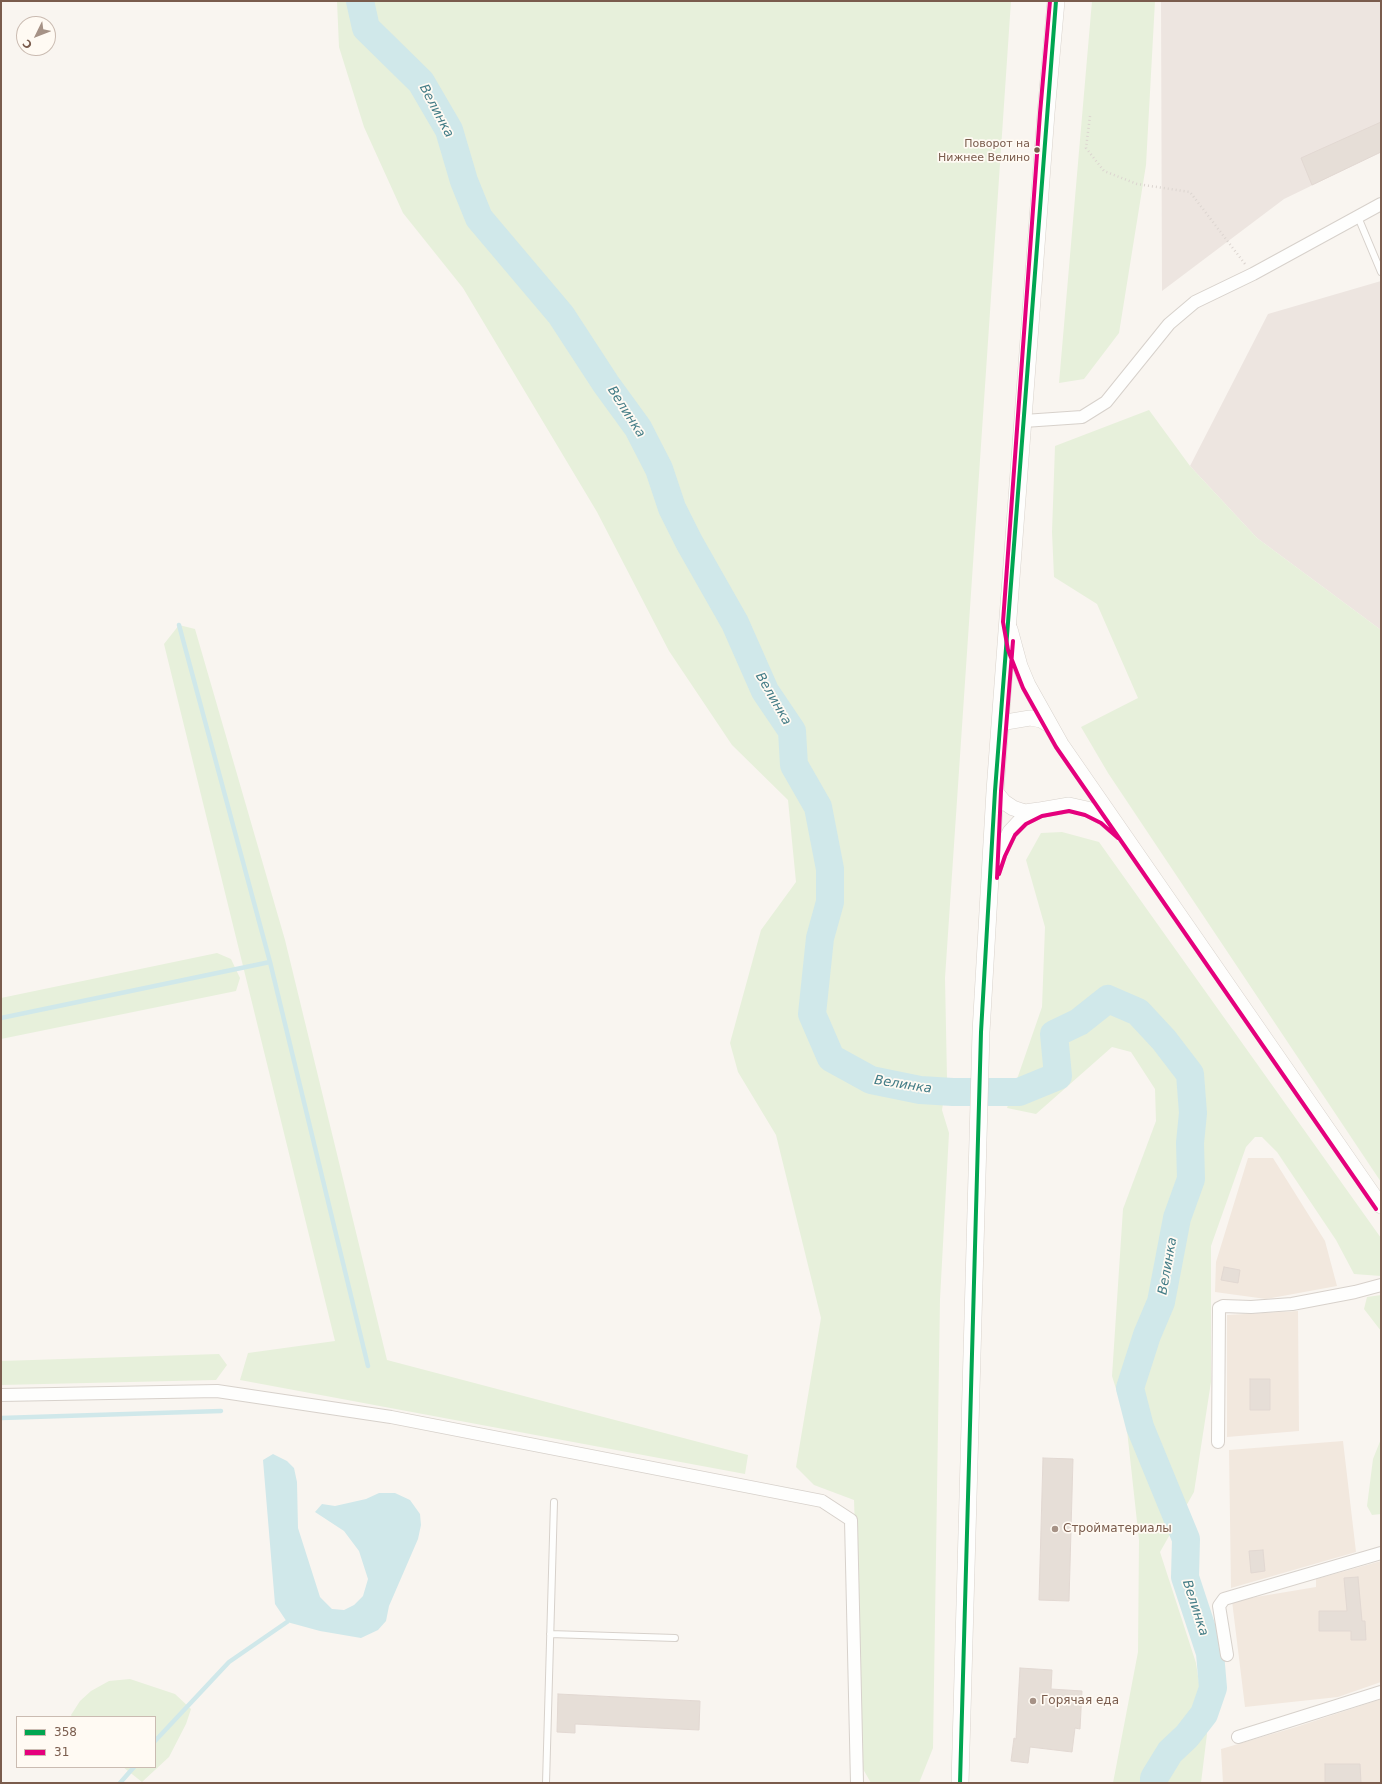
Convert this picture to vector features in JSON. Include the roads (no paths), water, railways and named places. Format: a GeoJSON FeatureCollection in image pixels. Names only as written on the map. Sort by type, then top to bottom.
{"type":"FeatureCollection","features":[{"type":"Feature","properties":{"kind":"main road"},"geometry":{"type":"LineString","coordinates":[[960,1783],[977,1130],[982,1032],[995,791],[1046,113],[1056,1]]}},
{"type":"Feature","properties":{"kind":"street"},"geometry":{"type":"LineString","coordinates":[[1024,421],[1082,418],[1106,402],[1169,324],[1195,302],[1253,274],[1381,204]]}},
{"type":"Feature","properties":{"kind":"street"},"geometry":{"type":"LineString","coordinates":[[1008,622],[1020,666],[1032,692],[1051,726],[1123,835],[1381,1206]]}},
{"type":"Feature","properties":{"kind":"street"},"geometry":{"type":"LineString","coordinates":[[1000,723],[1030,718],[1041,720],[1051,726]]}},
{"type":"Feature","properties":{"kind":"street"},"geometry":{"type":"LineString","coordinates":[[995,791],[1004,802],[1013,808],[1025,812],[1055,806],[1069,805],[1087,809],[1104,818],[1123,835]]}},
{"type":"Feature","properties":{"kind":"street"},"geometry":{"type":"LineString","coordinates":[[991,878],[999,854],[1010,832],[1022,819],[1040,810]]}},
{"type":"Feature","properties":{"kind":"street"},"geometry":{"type":"LineString","coordinates":[[1218,1442],[1218,1308],[1223,1306],[1251,1307],[1292,1304],[1355,1292],[1381,1285]]}},
{"type":"Feature","properties":{"kind":"street"},"geometry":{"type":"LineString","coordinates":[[1,1395],[217,1391],[391,1417],[822,1501],[851,1520],[857,1783]]}},
{"type":"Feature","properties":{"kind":"street"},"geometry":{"type":"LineString","coordinates":[[1227,1655],[1219,1606],[1224,1599],[1381,1553]]}},
{"type":"Feature","properties":{"kind":"street"},"geometry":{"type":"LineString","coordinates":[[1238,1737],[1381,1692]]}},
{"type":"Feature","properties":{"kind":"lane"},"geometry":{"type":"LineString","coordinates":[[1358,217],[1381,272]]}},
{"type":"Feature","properties":{"kind":"lane"},"geometry":{"type":"LineString","coordinates":[[546,1783],[554,1502]]}},
{"type":"Feature","properties":{"kind":"lane"},"geometry":{"type":"LineString","coordinates":[[550,1634],[675,1638]]}},
{"type":"Feature","properties":{"kind":"water"},"geometry":{"type":"Polygon","coordinates":[[[273,1454],[287,1461],[294,1468],[297,1482],[298,1528],[320,1597],[332,1609],[344,1610],[354,1605],[363,1596],[368,1579],[359,1551],[344,1531],[315,1512],[322,1504],[335,1506],[366,1499],[379,1493],[395,1493],[410,1500],[420,1514],[421,1525],[418,1539],[389,1606],[386,1621],[378,1630],[361,1638],[320,1631],[287,1622],[275,1604],[263,1460],[273,1454]]]}},
{"type":"Feature","properties":{"kind":"waterway","name":"Велинка"},"geometry":{"type":"LineString","coordinates":[[360,1],[366,28],[421,82],[449,130],[464,181],[479,218],[561,315],[606,384],[638,428],[659,469],[672,508],[689,542],[735,623],[765,691],[792,731],[794,765],[818,807],[830,869],[830,902],[820,938],[812,1014],[831,1058],[871,1080],[920,1090],[953,1092],[1019,1092],[1058,1076],[1054,1034],[1079,1022],[1108,999],[1138,1012],[1164,1040],[1190,1074],[1193,1113],[1190,1143],[1191,1179],[1177,1218],[1161,1302],[1147,1335],[1130,1388],[1140,1427],[1186,1539],[1185,1577],[1210,1653],[1213,1688],[1204,1714],[1187,1736],[1170,1752],[1154,1778],[1154,1783]]}},
{"type":"Feature","properties":{"kind":"waterway"},"geometry":{"type":"LineString","coordinates":[[179,625],[270,962],[368,1366]]}},
{"type":"Feature","properties":{"kind":"waterway"},"geometry":{"type":"LineString","coordinates":[[1,1018],[270,962]]}},
{"type":"Feature","properties":{"kind":"waterway"},"geometry":{"type":"LineString","coordinates":[[1,1418],[221,1411]]}},
{"type":"Feature","properties":{"kind":"waterway"},"geometry":{"type":"LineString","coordinates":[[156,1740],[229,1662],[287,1622]]}},
{"type":"Feature","properties":{"kind":"waterway"},"geometry":{"type":"LineString","coordinates":[[120,1783],[133,1768]]}},
{"type":"Feature","properties":{"kind":"place","name":"Поворот на Нижнее Велино"},"geometry":{"type":"Point","coordinates":[1037,150]}},
{"type":"Feature","properties":{"kind":"place","name":"Стройматериалы"},"geometry":{"type":"Point","coordinates":[1055,1529]}},
{"type":"Feature","properties":{"kind":"place","name":"Горячая еда"},"geometry":{"type":"Point","coordinates":[1033,1701]}}]}
